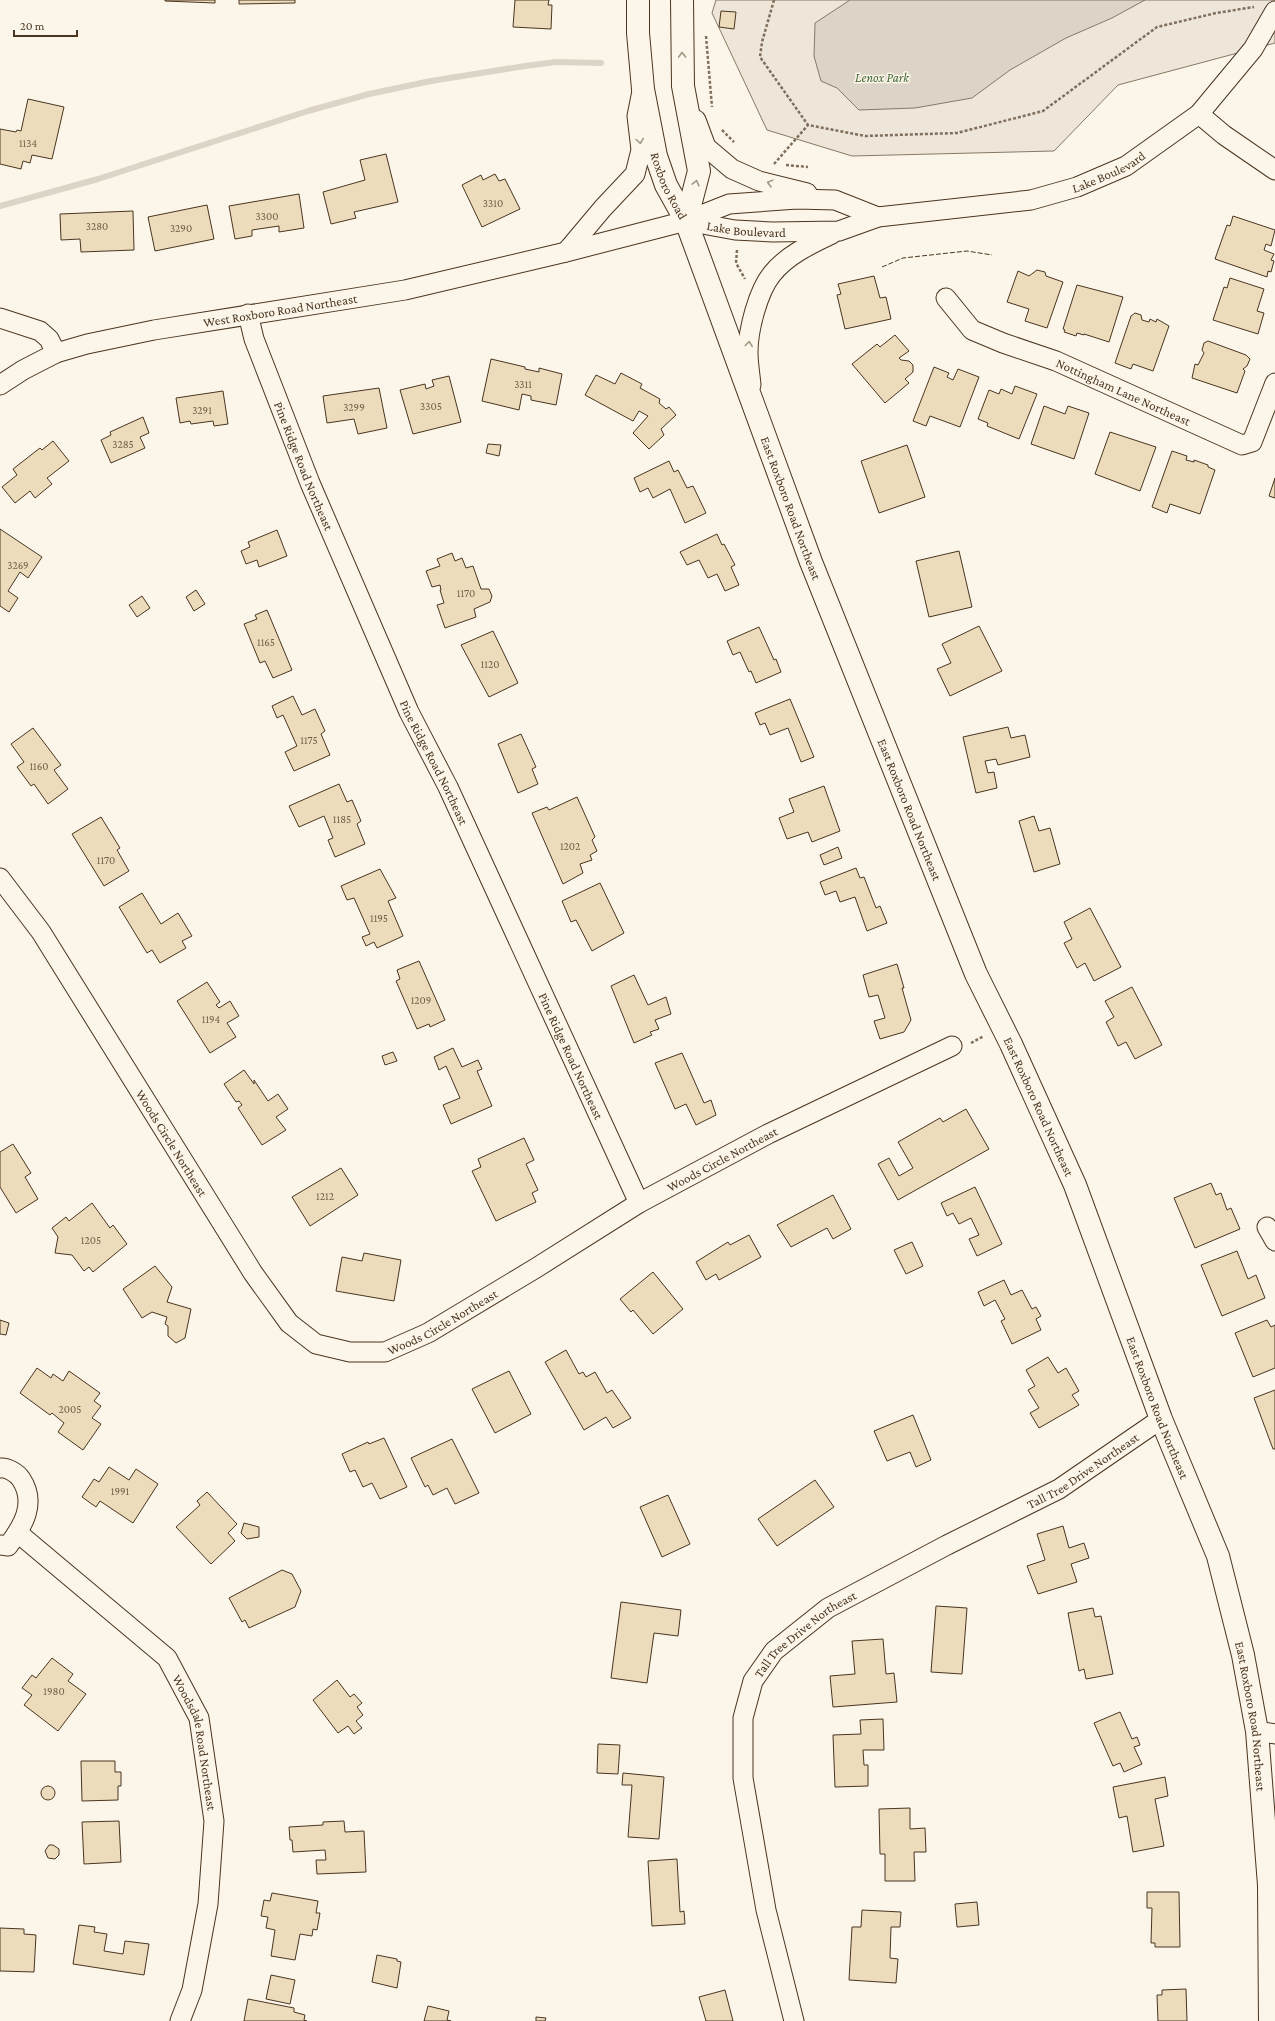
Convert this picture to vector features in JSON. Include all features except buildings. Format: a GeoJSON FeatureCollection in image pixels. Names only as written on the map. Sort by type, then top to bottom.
{"type":"FeatureCollection","features":[{"type":"Feature","properties":{"kind":"main road","name":"Roxboro Road"},"geometry":{"type":"LineString","coordinates":[[638,0],[638,33],[643,89],[656,156],[666,185],[686,221]]}},
{"type":"Feature","properties":{"kind":"main road","name":"Roxboro Road"},"geometry":{"type":"LineString","coordinates":[[682,0],[684,86],[698,171],[686,221]]}},
{"type":"Feature","properties":{"kind":"main road","name":"East Roxboro Road Northeast"},"geometry":{"type":"LineString","coordinates":[[686,221],[811,562],[974,967],[1075,1185],[1161,1419],[1218,1556],[1243,1655],[1266,1732],[1270,2021]]}},
{"type":"Feature","properties":{"kind":"street","name":"Lake Boulevard"},"geometry":{"type":"LineString","coordinates":[[751,397],[748,351],[752,320],[762,292],[771,274],[788,259],[806,247],[839,231],[878,217],[1031,200],[1077,188],[1126,166],[1199,114],[1253,50],[1274,12]]}},
{"type":"Feature","properties":{"kind":"street","name":"Lake Boulevard"},"geometry":{"type":"LineString","coordinates":[[684,86],[706,147],[732,169],[759,180],[835,200],[878,217]]}},
{"type":"Feature","properties":{"kind":"street"},"geometry":{"type":"LineString","coordinates":[[566,252],[602,208],[635,174],[641,150],[637,116],[643,89]]}},
{"type":"Feature","properties":{"kind":"street"},"geometry":{"type":"LineString","coordinates":[[1199,114],[1224,135],[1275,170]]}},
{"type":"Feature","properties":{"kind":"street","name":"Lake Boulevard"},"geometry":{"type":"LineString","coordinates":[[686,221],[729,204],[797,199],[835,200]]}},
{"type":"Feature","properties":{"kind":"street","name":"Lake Boulevard"},"geometry":{"type":"LineString","coordinates":[[686,221],[735,230],[773,232],[839,231]]}},
{"type":"Feature","properties":{"kind":"street","name":"West Roxboro Road Northeast"},"geometry":{"type":"LineString","coordinates":[[0,385],[23,370],[56,353],[86,344],[154,330],[248,314],[405,290],[566,252],[686,221]]}},
{"type":"Feature","properties":{"kind":"street","name":"Nottingham Lane Northeast"},"geometry":{"type":"LineString","coordinates":[[946,298],[972,330],[1003,343],[1056,361],[1242,446],[1252,442],[1275,383]]}},
{"type":"Feature","properties":{"kind":"street","name":"Pine Ridge Road Northeast"},"geometry":{"type":"LineString","coordinates":[[248,314],[254,339],[310,483],[409,712],[448,787],[640,1203]]}},
{"type":"Feature","properties":{"kind":"street"},"geometry":{"type":"LineString","coordinates":[[0,318],[40,331],[49,339],[56,353]]}},
{"type":"Feature","properties":{"kind":"street","name":"Woods Circle Northeast"},"geometry":{"type":"LineString","coordinates":[[0,878],[41,932],[253,1273],[288,1323],[316,1344],[350,1352],[385,1352],[428,1333],[640,1203],[768,1134],[952,1046]]}},
{"type":"Feature","properties":{"kind":"street","name":"Tall Tree Drive Northeast"},"geometry":{"type":"LineString","coordinates":[[794,2021],[766,1910],[742,1778],[743,1718],[753,1681],[774,1651],[828,1608],[947,1545],[1059,1489],[1161,1419]]}},
{"type":"Feature","properties":{"kind":"street"},"geometry":{"type":"LineString","coordinates":[[0,1468],[4,1468],[18,1476],[27,1488],[29,1504],[18,1533],[8,1546],[0,1545]]}},
{"type":"Feature","properties":{"kind":"street","name":"Woodsdale Road Northeast"},"geometry":{"type":"LineString","coordinates":[[18,1533],[167,1658],[199,1718],[214,1821],[208,1904],[192,1990],[180,2021]]}},
{"type":"Feature","properties":{"kind":"path"},"geometry":{"type":"LineString","coordinates":[[774,0],[762,42],[760,57],[808,125],[865,136],[957,133],[1043,111],[1157,27],[1216,13],[1252,7]]}},
{"type":"Feature","properties":{"kind":"path"},"geometry":{"type":"LineString","coordinates":[[705,32],[712,105],[714,111]]}},
{"type":"Feature","properties":{"kind":"path"},"geometry":{"type":"LineString","coordinates":[[773,164],[808,125]]}},
{"type":"Feature","properties":{"kind":"path"},"geometry":{"type":"LineString","coordinates":[[721,128],[739,147]]}},
{"type":"Feature","properties":{"kind":"path"},"geometry":{"type":"LineString","coordinates":[[767,162],[773,164],[808,167]]}},
{"type":"Feature","properties":{"kind":"path"},"geometry":{"type":"LineString","coordinates":[[737,248],[736,263],[747,282]]}},
{"type":"Feature","properties":{"kind":"green space","name":"Lenox Park"},"geometry":{"type":"Polygon","coordinates":[[[716,0],[1275,0],[1275,43],[1118,85],[1054,151],[852,156],[767,130],[712,13],[716,0]]]}},
{"type":"Feature","properties":{"kind":"shaded area"},"geometry":{"type":"Polygon","coordinates":[[[850,0],[1145,0],[1112,18],[1066,38],[1010,70],[972,98],[915,108],[859,110],[837,88],[821,81],[814,56],[815,23],[850,0]]]}},
{"type":"Feature","properties":{"kind":"waterway"},"geometry":{"type":"LineString","coordinates":[[0,206],[98,179],[308,111],[369,94],[431,81],[525,66],[556,62],[601,63]]}},
{"type":"Feature","properties":{"kind":"fence"},"geometry":{"type":"LineString","coordinates":[[882,267],[903,258],[967,251],[992,255]]}}]}
